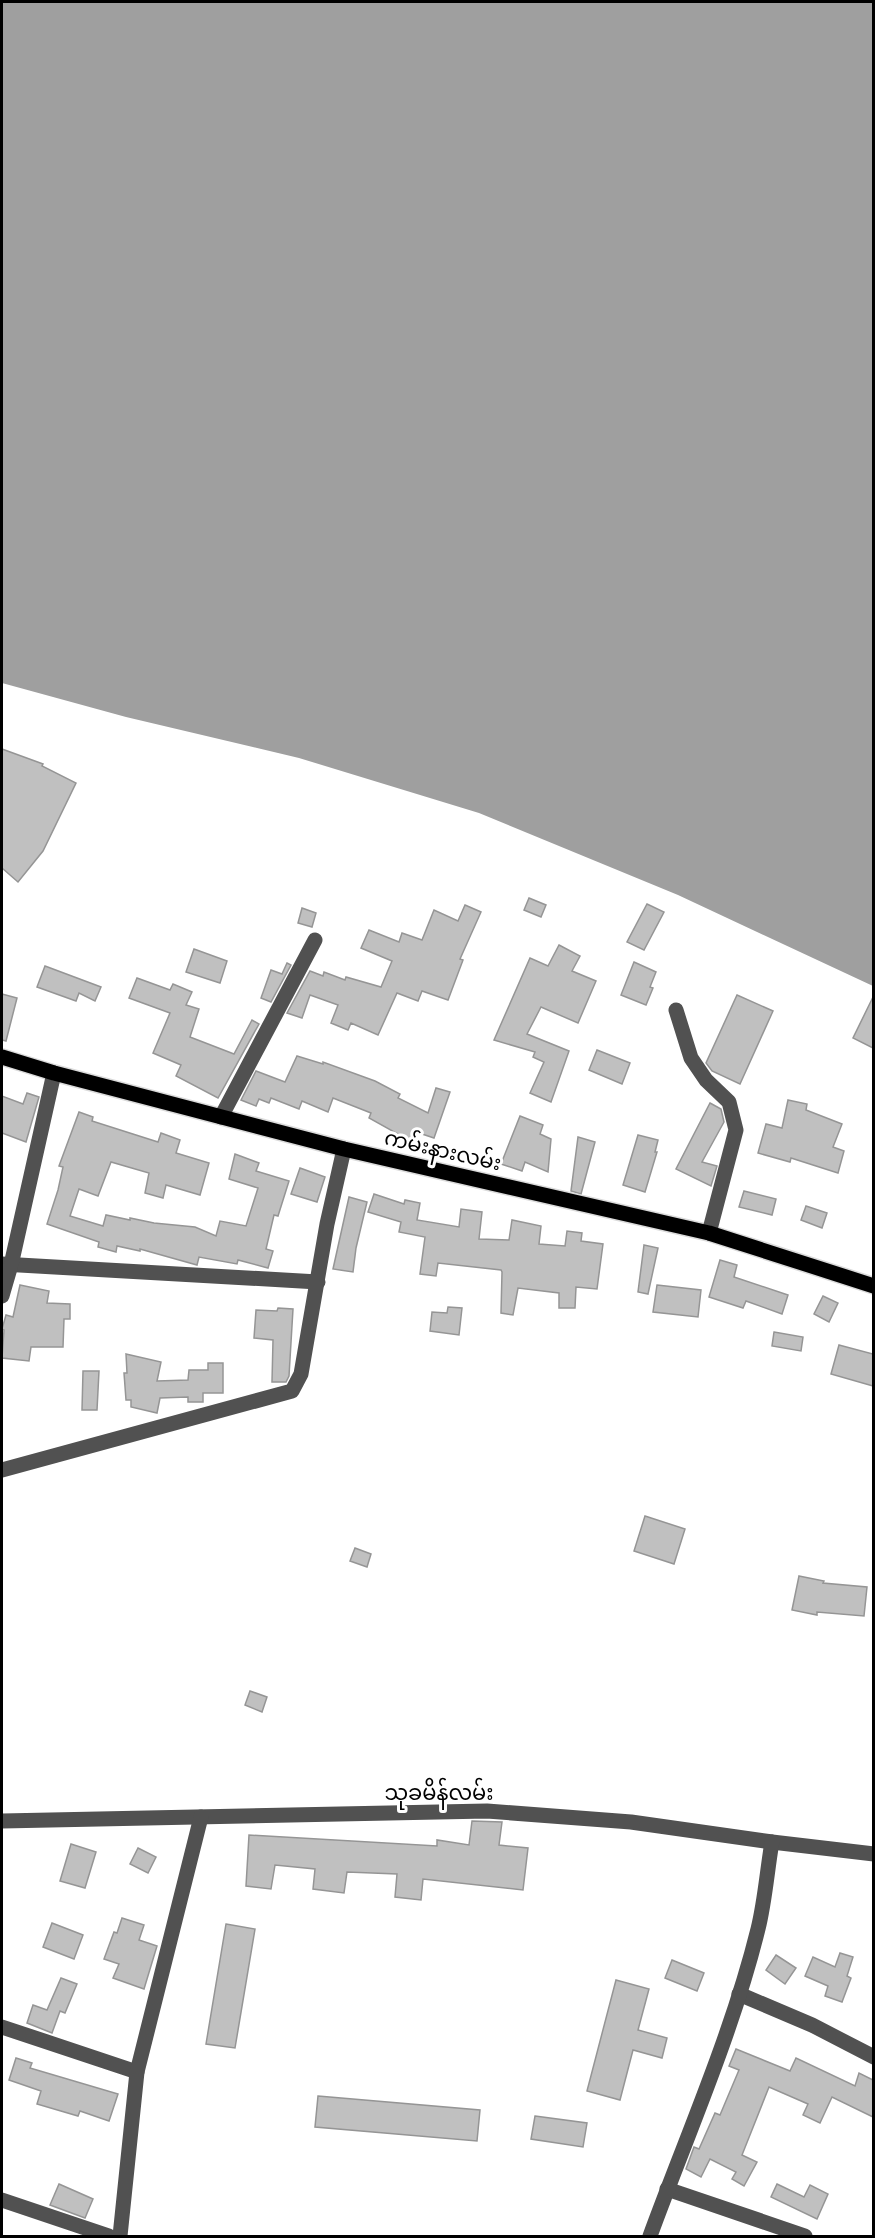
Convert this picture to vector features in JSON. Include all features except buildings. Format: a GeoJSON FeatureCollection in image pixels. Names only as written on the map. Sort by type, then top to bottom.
{"type":"FeatureCollection","features":[{"type":"Feature","properties":{"kind":"main road","name":"ကမ်းနားလမ်း"},"geometry":{"type":"LineString","coordinates":[[2,1057],[54,1073],[344,1149],[709,1233],[873,1286]]}},
{"type":"Feature","properties":{"kind":"street"},"geometry":{"type":"LineString","coordinates":[[221,1117],[315,940]]}},
{"type":"Feature","properties":{"kind":"street"},"geometry":{"type":"LineString","coordinates":[[676,1010],[691,1058],[706,1080],[729,1102],[736,1130],[709,1233]]}},
{"type":"Feature","properties":{"kind":"street"},"geometry":{"type":"LineString","coordinates":[[2,1296],[6,1264],[54,1073]]}},
{"type":"Feature","properties":{"kind":"street"},"geometry":{"type":"LineString","coordinates":[[2,1470],[292,1391],[301,1374],[327,1224],[344,1149]]}},
{"type":"Feature","properties":{"kind":"street"},"geometry":{"type":"LineString","coordinates":[[6,1264],[318,1282]]}},
{"type":"Feature","properties":{"kind":"street","name":"သုခမိန်လမ်း"},"geometry":{"type":"LineString","coordinates":[[2,1821],[487,1811],[631,1822],[873,1854]]}},
{"type":"Feature","properties":{"kind":"street"},"geometry":{"type":"LineString","coordinates":[[120,2236],[137,2072],[201,1817]]}},
{"type":"Feature","properties":{"kind":"street"},"geometry":{"type":"LineString","coordinates":[[650,2236],[702,2101],[739,1994],[759,1928],[772,1842]]}},
{"type":"Feature","properties":{"kind":"street"},"geometry":{"type":"LineString","coordinates":[[739,1994],[812,2025],[873,2056]]}},
{"type":"Feature","properties":{"kind":"street"},"geometry":{"type":"LineString","coordinates":[[2,2027],[137,2072]]}},
{"type":"Feature","properties":{"kind":"street"},"geometry":{"type":"LineString","coordinates":[[667,2189],[805,2236]]}},
{"type":"Feature","properties":{"kind":"street"},"geometry":{"type":"LineString","coordinates":[[2,2200],[109,2236]]}},
{"type":"Feature","properties":{"kind":"shaded area"},"geometry":{"type":"Polygon","coordinates":[[[2,2],[873,2],[873,986],[678,895],[479,813],[299,758],[126,717],[2,683],[2,2]]]}}]}
